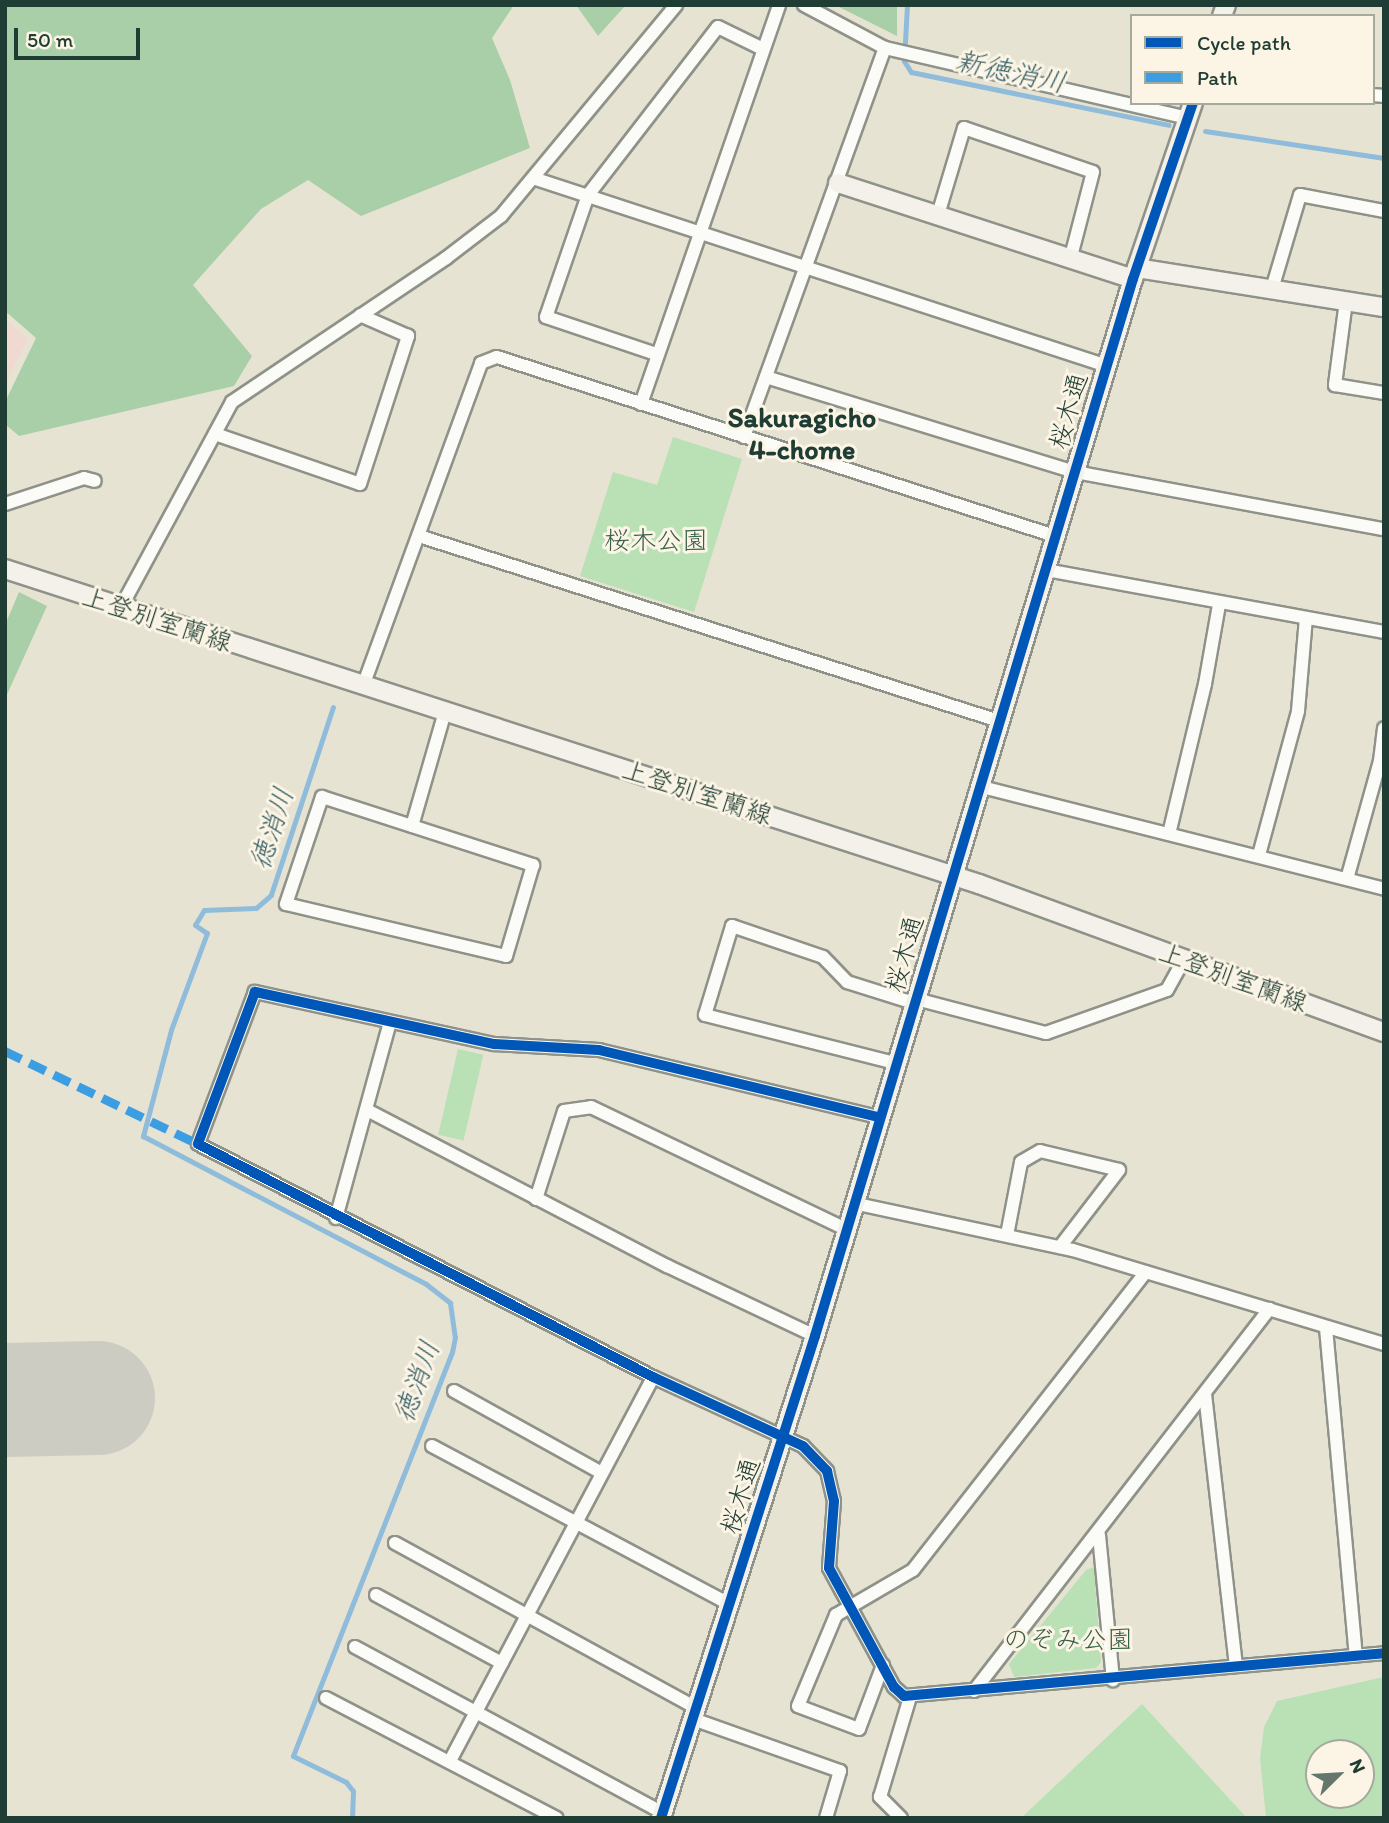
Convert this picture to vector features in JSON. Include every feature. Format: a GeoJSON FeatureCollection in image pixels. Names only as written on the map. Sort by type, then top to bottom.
{"type":"FeatureCollection","features":[{"type":"Feature","properties":{"kind":"street"},"geometry":{"type":"LineString","coordinates":[[120,609],[232,402],[446,258],[501,215],[536,179],[676,5]]}},
{"type":"Feature","properties":{"kind":"street"},"geometry":{"type":"LineString","coordinates":[[641,404],[656,354],[779,5]]}},
{"type":"Feature","properties":{"kind":"street"},"geometry":{"type":"LineString","coordinates":[[804,5],[891,49],[1130,99]]}},
{"type":"Feature","properties":{"kind":"street"},"geometry":{"type":"LineString","coordinates":[[656,354],[546,317],[588,195],[718,27],[763,49]]}},
{"type":"Feature","properties":{"kind":"street"},"geometry":{"type":"LineString","coordinates":[[744,437],[891,49]]}},
{"type":"Feature","properties":{"kind":"street"},"geometry":{"type":"LineString","coordinates":[[1161,105],[1190,111]]}},
{"type":"Feature","properties":{"kind":"street","name":"桜木通"},"geometry":{"type":"LineString","coordinates":[[662,1815],[815,1336],[951,874],[1135,273],[1190,111]]}},
{"type":"Feature","properties":{"kind":"street"},"geometry":{"type":"LineString","coordinates":[[937,218],[964,128],[1093,172],[1070,260]]}},
{"type":"Feature","properties":{"kind":"street"},"geometry":{"type":"LineString","coordinates":[[536,179],[1107,366]]}},
{"type":"Feature","properties":{"kind":"street"},"geometry":{"type":"LineString","coordinates":[[838,183],[1070,260],[1135,273],[1272,289],[1384,307]]}},
{"type":"Feature","properties":{"kind":"street"},"geometry":{"type":"LineString","coordinates":[[1272,289],[1300,195],[1384,211]]}},
{"type":"Feature","properties":{"kind":"street"},"geometry":{"type":"LineString","coordinates":[[1346,301],[1335,385],[1384,393]]}},
{"type":"Feature","properties":{"kind":"street"},"geometry":{"type":"LineString","coordinates":[[215,433],[360,484],[408,335],[360,315]]}},
{"type":"Feature","properties":{"kind":"street"},"geometry":{"type":"LineString","coordinates":[[363,686],[481,363],[498,357],[1055,536]]}},
{"type":"Feature","properties":{"kind":"street"},"geometry":{"type":"LineString","coordinates":[[766,377],[1075,472],[1384,529]]}},
{"type":"Feature","properties":{"kind":"street"},"geometry":{"type":"LineString","coordinates":[[5,504],[85,478],[95,481]]}},
{"type":"Feature","properties":{"kind":"street"},"geometry":{"type":"LineString","coordinates":[[419,536],[999,721]]}},
{"type":"Feature","properties":{"kind":"street","name":"上登別室蘭線"},"geometry":{"type":"LineString","coordinates":[[5,569],[120,609],[951,874],[1384,1032]]}},
{"type":"Feature","properties":{"kind":"street"},"geometry":{"type":"LineString","coordinates":[[1046,570],[1219,605],[1384,632]]}},
{"type":"Feature","properties":{"kind":"street"},"geometry":{"type":"LineString","coordinates":[[1169,834],[1205,684],[1219,605]]}},
{"type":"Feature","properties":{"kind":"street"},"geometry":{"type":"LineString","coordinates":[[1259,855],[1298,711],[1306,618]]}},
{"type":"Feature","properties":{"kind":"street"},"geometry":{"type":"LineString","coordinates":[[412,826],[445,712]]}},
{"type":"Feature","properties":{"kind":"street"},"geometry":{"type":"LineString","coordinates":[[1347,879],[1380,761],[1384,728]]}},
{"type":"Feature","properties":{"kind":"street"},"geometry":{"type":"LineString","coordinates":[[978,786],[1259,855],[1384,889]]}},
{"type":"Feature","properties":{"kind":"street"},"geometry":{"type":"LineString","coordinates":[[321,797],[412,826],[533,865],[506,956],[286,904],[321,797]]}},
{"type":"Feature","properties":{"kind":"street"},"geometry":{"type":"LineString","coordinates":[[895,1063],[705,1015],[732,926],[823,957],[847,982],[1046,1033],[1167,990],[1184,959]]}},
{"type":"Feature","properties":{"kind":"street"},"geometry":{"type":"LineString","coordinates":[[878,1117],[599,1050],[494,1044],[255,992],[198,1144],[336,1218],[653,1377],[803,1446],[827,1471],[834,1501],[829,1568],[894,1687],[910,1698],[1384,1653]]}},
{"type":"Feature","properties":{"kind":"street"},"geometry":{"type":"LineString","coordinates":[[336,1218],[369,1111],[390,1023]]}},
{"type":"Feature","properties":{"kind":"street"},"geometry":{"type":"LineString","coordinates":[[536,1199],[564,1111],[591,1107],[846,1229]]}},
{"type":"Feature","properties":{"kind":"street"},"geometry":{"type":"LineString","coordinates":[[369,1111],[536,1199],[815,1336]]}},
{"type":"Feature","properties":{"kind":"street"},"geometry":{"type":"LineString","coordinates":[[1007,1235],[1021,1162],[1040,1151],[1119,1170],[1060,1247]]}},
{"type":"Feature","properties":{"kind":"street"},"geometry":{"type":"LineString","coordinates":[[853,1202],[1060,1247],[1384,1344]]}},
{"type":"Feature","properties":{"kind":"street"},"geometry":{"type":"LineString","coordinates":[[883,1665],[859,1728],[798,1706],[836,1615],[913,1570],[1146,1272]]}},
{"type":"Feature","properties":{"kind":"street"},"geometry":{"type":"LineString","coordinates":[[974,1691],[1099,1535],[1269,1309]]}},
{"type":"Feature","properties":{"kind":"street"},"geometry":{"type":"LineString","coordinates":[[1326,1328],[1356,1655]]}},
{"type":"Feature","properties":{"kind":"street"},"geometry":{"type":"LineString","coordinates":[[451,1759],[653,1377]]}},
{"type":"Feature","properties":{"kind":"street"},"geometry":{"type":"LineString","coordinates":[[454,1391],[602,1473]]}},
{"type":"Feature","properties":{"kind":"street"},"geometry":{"type":"LineString","coordinates":[[1205,1394],[1236,1665]]}},
{"type":"Feature","properties":{"kind":"street"},"geometry":{"type":"LineString","coordinates":[[432,1446],[731,1605]]}},
{"type":"Feature","properties":{"kind":"street"},"geometry":{"type":"LineString","coordinates":[[1099,1535],[1113,1679]]}},
{"type":"Feature","properties":{"kind":"street"},"geometry":{"type":"LineString","coordinates":[[395,1543],[527,1615],[695,1714],[840,1771],[826,1818]]}},
{"type":"Feature","properties":{"kind":"street"},"geometry":{"type":"LineString","coordinates":[[376,1595],[502,1663]]}},
{"type":"Feature","properties":{"kind":"street"},"geometry":{"type":"LineString","coordinates":[[355,1647],[662,1815]]}},
{"type":"Feature","properties":{"kind":"street"},"geometry":{"type":"LineString","coordinates":[[326,1698],[451,1759],[557,1818]]}},
{"type":"Feature","properties":{"kind":"street"},"geometry":{"type":"LineString","coordinates":[[901,1818],[880,1797],[910,1698]]}},
{"type":"Feature","properties":{"kind":"shaded area"},"geometry":{"type":"Polygon","coordinates":[[[5,319],[28,339],[5,384],[5,319]]]}},
{"type":"Feature","properties":{"kind":"green space"},"geometry":{"type":"Polygon","coordinates":[[[5,5],[514,5],[492,38],[510,80],[530,148],[361,216],[308,180],[261,209],[193,285],[252,356],[234,386],[19,436],[5,424],[5,402],[36,338],[5,311],[5,5]]]}},
{"type":"Feature","properties":{"kind":"green space"},"geometry":{"type":"Polygon","coordinates":[[[576,5],[626,5],[598,36],[576,5]]]}},
{"type":"Feature","properties":{"kind":"green space"},"geometry":{"type":"Polygon","coordinates":[[[835,5],[897,5],[897,36],[835,5]]]}},
{"type":"Feature","properties":{"kind":"green space","name":"桜木公園"},"geometry":{"type":"Polygon","coordinates":[[[673,437],[742,459],[694,612],[580,576],[613,472],[657,485],[673,437]]]}},
{"type":"Feature","properties":{"kind":"green space"},"geometry":{"type":"Polygon","coordinates":[[[19,592],[47,606],[5,699],[5,625],[19,592]]]}},
{"type":"Feature","properties":{"kind":"green space"},"geometry":{"type":"Polygon","coordinates":[[[458,1049],[483,1055],[464,1141],[438,1135],[458,1049]]]}},
{"type":"Feature","properties":{"kind":"green space","name":"のぞみ公園"},"geometry":{"type":"Polygon","coordinates":[[[1094,1567],[1101,1662],[1096,1668],[1014,1677],[1009,1664],[1086,1570],[1094,1567]]]}},
{"type":"Feature","properties":{"kind":"green space"},"geometry":{"type":"Polygon","coordinates":[[[1384,1677],[1384,1818],[1266,1818],[1260,1758],[1264,1727],[1277,1701],[1384,1677]]]}},
{"type":"Feature","properties":{"kind":"green space"},"geometry":{"type":"Polygon","coordinates":[[[1142,1704],[1247,1818],[1021,1818],[1142,1704]]]}},
{"type":"Feature","properties":{"kind":"waterway","name":"新徳消川"},"geometry":{"type":"LineString","coordinates":[[907,5],[904,61],[911,72],[1169,125]]}},
{"type":"Feature","properties":{"kind":"waterway","name":"新徳消川"},"geometry":{"type":"LineString","coordinates":[[1205,131],[1384,158]]}},
{"type":"Feature","properties":{"kind":"waterway","name":"徳消川"},"geometry":{"type":"LineString","coordinates":[[333,707],[271,895],[256,908],[204,910],[195,925],[207,933],[171,1030],[143,1136],[426,1284],[450,1303],[455,1337],[452,1352],[293,1756],[346,1782],[353,1791],[352,1818]]}},
{"type":"Feature","properties":{"kind":"runway"},"geometry":{"type":"LineString","coordinates":[[5,1400],[98,1398]]}},
{"type":"Feature","properties":{"kind":"marked path"},"geometry":{"type":"LineString","coordinates":[[5,1051],[198,1144]]}},
{"type":"Feature","properties":{"kind":"cycle path"},"geometry":{"type":"LineString","coordinates":[[661,1818],[815,1336],[1133,279],[1192,105]]}},
{"type":"Feature","properties":{"kind":"cycle path"},"geometry":{"type":"LineString","coordinates":[[878,1117],[599,1050],[494,1044],[255,992],[198,1144],[653,1377],[803,1446],[827,1471],[834,1501],[829,1568],[894,1687],[904,1696],[1384,1653]]}},
{"type":"Feature","properties":{"kind":"district","name":"Sakuragicho 4-chome"},"geometry":{"type":"Point","coordinates":[802,433]}}]}
